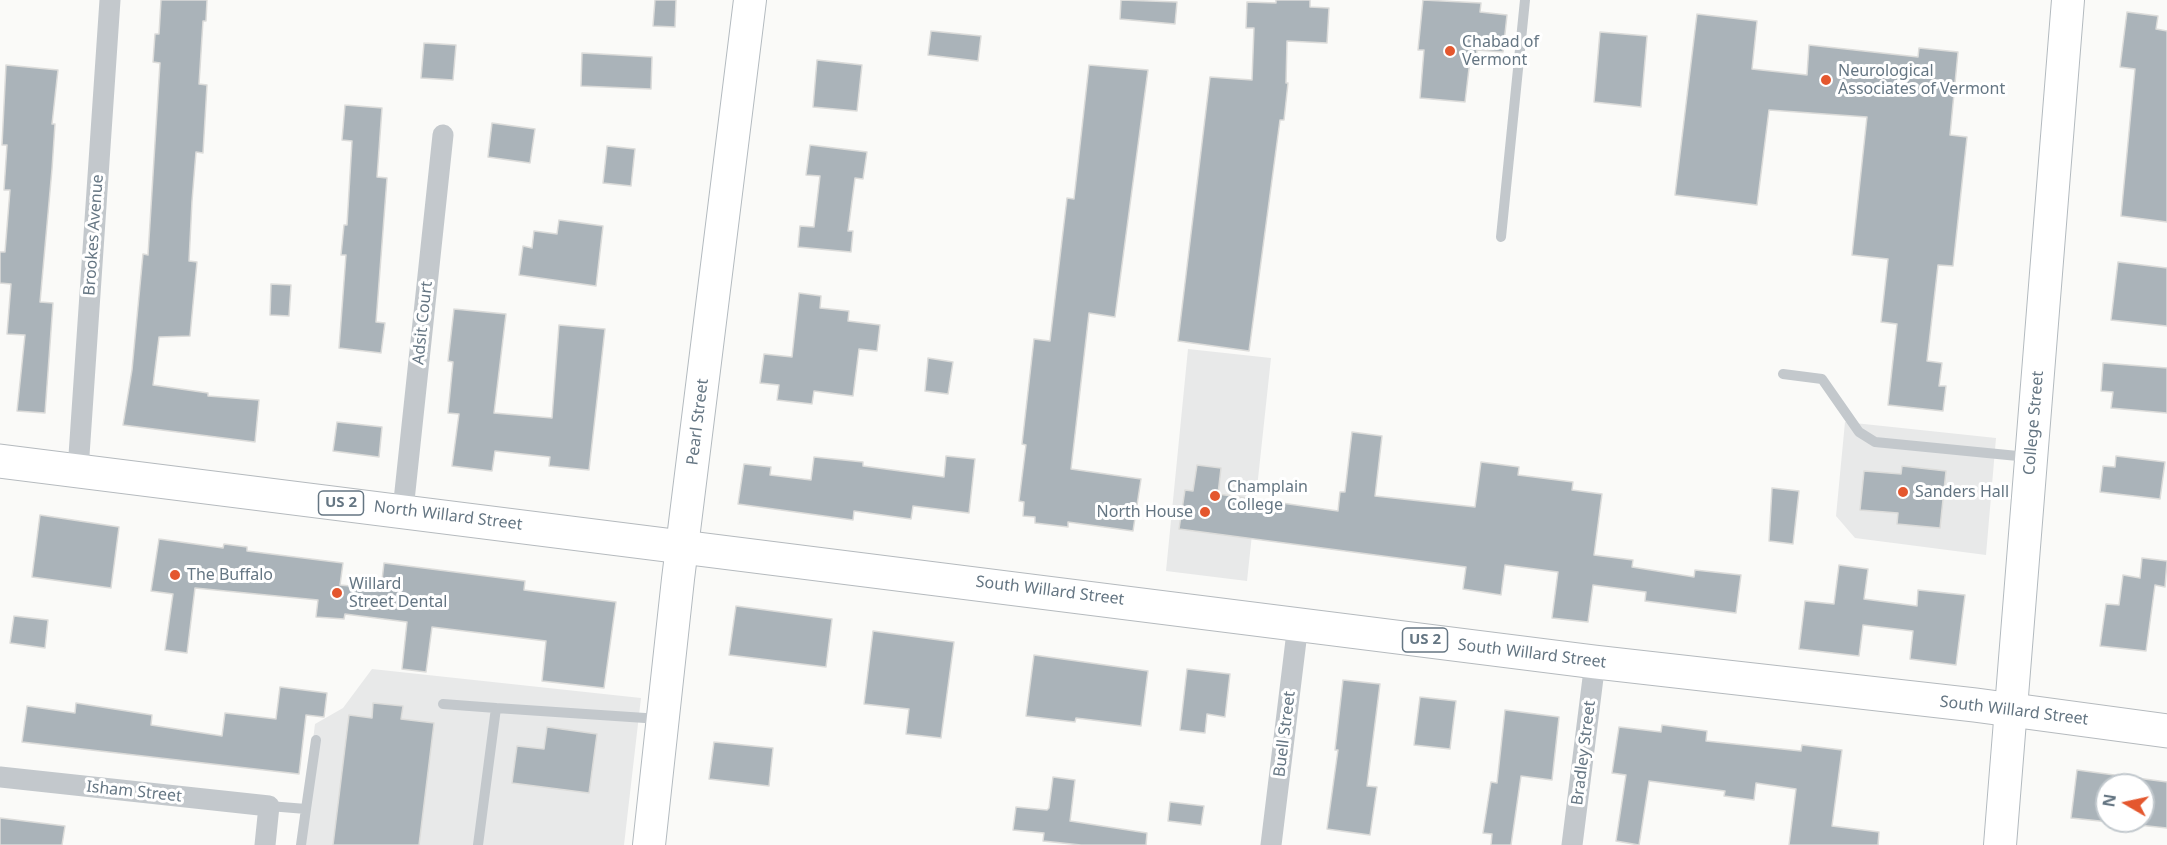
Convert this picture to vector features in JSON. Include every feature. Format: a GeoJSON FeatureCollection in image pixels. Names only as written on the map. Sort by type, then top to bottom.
{"type":"FeatureCollection","features":[{"type":"Feature","properties":{"kind":"main road","name":"Pearl Street"},"geometry":{"type":"LineString","coordinates":[[649,845],[682,545],[750,0]]}},
{"type":"Feature","properties":{"kind":"main road","name":"College Street"},"geometry":{"type":"LineString","coordinates":[[2000,845],[2068,0]]}},
{"type":"Feature","properties":{"kind":"main road","name":"North Willard Street"},"geometry":{"type":"LineString","coordinates":[[0,461],[682,545]]}},
{"type":"Feature","properties":{"kind":"main road","name":"South Willard Street"},"geometry":{"type":"LineString","coordinates":[[682,545],[1595,662],[2167,730]]}},
{"type":"Feature","properties":{"kind":"street","name":"Brookes Avenue"},"geometry":{"type":"LineString","coordinates":[[78,470],[110,0]]}},
{"type":"Feature","properties":{"kind":"street","name":"Adsit Court"},"geometry":{"type":"LineString","coordinates":[[403,510],[443,135]]}},
{"type":"Feature","properties":{"kind":"street","name":"Buell Street"},"geometry":{"type":"LineString","coordinates":[[1271,845],[1298,624]]}},
{"type":"Feature","properties":{"kind":"street","name":"Bradley Street"},"geometry":{"type":"LineString","coordinates":[[1572,845],[1595,662]]}},
{"type":"Feature","properties":{"kind":"street","name":"Isham Street"},"geometry":{"type":"LineString","coordinates":[[0,777],[269,806]]}},
{"type":"Feature","properties":{"kind":"street"},"geometry":{"type":"LineString","coordinates":[[265,845],[269,806]]}},
{"type":"Feature","properties":{"kind":"lane"},"geometry":{"type":"LineString","coordinates":[[1501,237],[1525,0]]}},
{"type":"Feature","properties":{"kind":"lane"},"geometry":{"type":"LineString","coordinates":[[1783,374],[1822,379],[1859,432],[1875,442],[2032,458]]}},
{"type":"Feature","properties":{"kind":"lane"},"geometry":{"type":"LineString","coordinates":[[443,704],[663,719]]}},
{"type":"Feature","properties":{"kind":"lane"},"geometry":{"type":"LineString","coordinates":[[478,845],[496,708]]}},
{"type":"Feature","properties":{"kind":"lane"},"geometry":{"type":"LineString","coordinates":[[302,845],[316,740]]}},
{"type":"Feature","properties":{"kind":"lane"},"geometry":{"type":"LineString","coordinates":[[269,806],[306,809]]}},
{"type":"Feature","properties":{"kind":"shaded area","name":"Champlain College"},"geometry":{"type":"Polygon","coordinates":[[[1188,349],[1271,358],[1247,581],[1166,571],[1188,349]]]}},
{"type":"Feature","properties":{"kind":"shaded area"},"geometry":{"type":"Polygon","coordinates":[[[1845,422],[1996,438],[1986,555],[1855,538],[1836,516],[1845,422]]]}},
{"type":"Feature","properties":{"kind":"shaded area"},"geometry":{"type":"Polygon","coordinates":[[[372,669],[641,698],[624,845],[300,845],[315,724],[343,708],[372,669]]]}},
{"type":"Feature","properties":{"kind":"building"},"geometry":{"type":"Polygon","coordinates":[[[161,0],[207,0],[206,21],[203,21],[199,84],[207,85],[203,153],[196,152],[192,201],[189,261],[197,262],[190,336],[159,337],[153,385],[208,393],[208,396],[259,400],[255,442],[123,425],[132,370],[143,254],[148,255],[160,63],[153,62],[155,34],[159,34],[161,0]]]}},
{"type":"Feature","properties":{"kind":"building"},"geometry":{"type":"Polygon","coordinates":[[[655,0],[676,0],[675,27],[653,26],[655,0]]]}},
{"type":"Feature","properties":{"kind":"building"},"geometry":{"type":"Polygon","coordinates":[[[1121,0],[1177,2],[1175,24],[1120,19],[1121,0]]]}},
{"type":"Feature","properties":{"kind":"building"},"geometry":{"type":"Polygon","coordinates":[[[1276,0],[1310,0],[1310,7],[1329,8],[1327,43],[1287,41],[1286,83],[1288,83],[1284,120],[1280,120],[1249,351],[1178,341],[1210,77],[1252,80],[1254,28],[1246,28],[1247,2],[1276,3],[1276,0]]]}},
{"type":"Feature","properties":{"kind":"building","name":"Chabad of Vermont"},"geometry":{"type":"Polygon","coordinates":[[[1423,0],[1481,3],[1480,12],[1507,15],[1503,52],[1477,50],[1476,61],[1470,60],[1465,102],[1420,98],[1424,50],[1418,50],[1423,0]]]}},
{"type":"Feature","properties":{"kind":"building"},"geometry":{"type":"Polygon","coordinates":[[[2127,12],[2158,16],[2156,29],[2167,31],[2167,222],[2121,216],[2135,69],[2120,67],[2127,12]]]}},
{"type":"Feature","properties":{"kind":"building"},"geometry":{"type":"Polygon","coordinates":[[[1697,14],[1757,21],[1752,69],[1807,75],[1809,45],[1918,57],[1919,48],[1958,52],[1950,135],[1967,137],[1953,266],[1938,265],[1927,361],[1942,363],[1939,386],[1946,386],[1943,411],[1888,405],[1897,324],[1881,322],[1888,259],[1852,255],[1867,117],[1769,110],[1757,205],[1675,195],[1697,14]]]}},
{"type":"Feature","properties":{"kind":"building"},"geometry":{"type":"Polygon","coordinates":[[[931,31],[981,36],[978,61],[928,55],[931,31]]]}},
{"type":"Feature","properties":{"kind":"building"},"geometry":{"type":"Polygon","coordinates":[[[1600,32],[1647,36],[1641,107],[1594,102],[1600,32]]]}},
{"type":"Feature","properties":{"kind":"building"},"geometry":{"type":"Polygon","coordinates":[[[424,43],[456,45],[453,80],[421,78],[424,43]]]}},
{"type":"Feature","properties":{"kind":"building"},"geometry":{"type":"Polygon","coordinates":[[[582,53],[652,57],[651,89],[581,86],[582,53]]]}},
{"type":"Feature","properties":{"kind":"building"},"geometry":{"type":"Polygon","coordinates":[[[817,60],[862,65],[857,111],[813,107],[817,60]]]}},
{"type":"Feature","properties":{"kind":"building"},"geometry":{"type":"Polygon","coordinates":[[[6,65],[58,70],[52,124],[55,124],[52,169],[40,302],[53,303],[45,413],[17,411],[25,335],[7,334],[11,284],[0,283],[0,252],[5,252],[10,190],[4,190],[7,145],[2,145],[6,65]]]}},
{"type":"Feature","properties":{"kind":"building"},"geometry":{"type":"Polygon","coordinates":[[[1089,65],[1148,70],[1115,317],[1089,313],[1071,469],[1141,479],[1133,531],[1068,522],[1068,527],[1035,523],[1035,517],[1023,516],[1024,502],[1019,501],[1026,445],[1022,444],[1034,339],[1050,341],[1067,198],[1074,199],[1089,65]]]}},
{"type":"Feature","properties":{"kind":"building"},"geometry":{"type":"Polygon","coordinates":[[[345,105],[382,108],[377,177],[387,178],[376,322],[385,323],[381,353],[339,348],[346,255],[341,255],[344,225],[347,225],[352,141],[342,140],[345,105]]]}},
{"type":"Feature","properties":{"kind":"building"},"geometry":{"type":"Polygon","coordinates":[[[492,123],[535,129],[530,163],[488,157],[492,123]]]}},
{"type":"Feature","properties":{"kind":"building"},"geometry":{"type":"Polygon","coordinates":[[[810,145],[867,152],[863,179],[855,178],[848,231],[853,231],[851,252],[798,247],[800,226],[814,227],[820,176],[806,175],[810,145]]]}},
{"type":"Feature","properties":{"kind":"building"},"geometry":{"type":"Polygon","coordinates":[[[607,146],[635,149],[631,186],[603,183],[607,146]]]}},
{"type":"Feature","properties":{"kind":"building"},"geometry":{"type":"Polygon","coordinates":[[[559,220],[603,226],[596,286],[519,275],[523,246],[532,248],[534,231],[557,234],[559,220]]]}},
{"type":"Feature","properties":{"kind":"building"},"geometry":{"type":"Polygon","coordinates":[[[2118,262],[2167,268],[2167,326],[2111,320],[2118,262]]]}},
{"type":"Feature","properties":{"kind":"building"},"geometry":{"type":"Polygon","coordinates":[[[271,284],[291,285],[289,316],[270,315],[271,284]]]}},
{"type":"Feature","properties":{"kind":"building"},"geometry":{"type":"Polygon","coordinates":[[[799,293],[821,296],[820,308],[849,311],[848,321],[880,325],[877,351],[859,349],[853,396],[814,391],[812,404],[777,400],[779,385],[760,383],[764,354],[792,357],[799,293]]]}},
{"type":"Feature","properties":{"kind":"building"},"geometry":{"type":"Polygon","coordinates":[[[454,309],[506,314],[494,413],[552,418],[559,325],[605,329],[589,470],[549,466],[550,457],[495,451],[492,471],[452,466],[459,414],[448,413],[453,362],[448,361],[454,309]]]}},
{"type":"Feature","properties":{"kind":"building"},"geometry":{"type":"Polygon","coordinates":[[[928,358],[953,362],[948,394],[925,391],[928,358]]]}},
{"type":"Feature","properties":{"kind":"building"},"geometry":{"type":"Polygon","coordinates":[[[2103,363],[2167,368],[2167,413],[2111,408],[2113,392],[2101,391],[2103,363]]]}},
{"type":"Feature","properties":{"kind":"building"},"geometry":{"type":"Polygon","coordinates":[[[337,422],[382,427],[379,457],[333,451],[337,422]]]}},
{"type":"Feature","properties":{"kind":"building"},"geometry":{"type":"Polygon","coordinates":[[[1352,432],[1382,436],[1375,496],[1475,507],[1481,462],[1519,467],[1518,475],[1573,482],[1572,490],[1602,494],[1594,555],[1633,560],[1632,567],[1694,577],[1695,570],[1741,575],[1736,613],[1645,601],[1646,592],[1593,585],[1588,622],[1552,618],[1558,572],[1505,565],[1501,595],[1463,589],[1466,567],[1179,529],[1185,490],[1193,491],[1197,465],[1221,468],[1218,494],[1338,511],[1340,492],[1345,492],[1352,432]]]}},
{"type":"Feature","properties":{"kind":"building"},"geometry":{"type":"Polygon","coordinates":[[[946,456],[975,459],[969,513],[913,506],[911,519],[854,511],[853,520],[738,504],[744,464],[771,467],[770,475],[811,480],[814,457],[863,462],[863,466],[944,477],[946,456]]]}},
{"type":"Feature","properties":{"kind":"building"},"geometry":{"type":"Polygon","coordinates":[[[2116,456],[2165,462],[2160,499],[2100,492],[2103,466],[2115,467],[2116,456]]]}},
{"type":"Feature","properties":{"kind":"building","name":"Sanders Hall"},"geometry":{"type":"Polygon","coordinates":[[[1902,466],[1946,471],[1940,528],[1897,524],[1898,513],[1860,510],[1864,471],[1901,474],[1902,466]]]}},
{"type":"Feature","properties":{"kind":"building"},"geometry":{"type":"Polygon","coordinates":[[[1772,488],[1799,491],[1793,544],[1769,541],[1772,488]]]}},
{"type":"Feature","properties":{"kind":"building"},"geometry":{"type":"Polygon","coordinates":[[[40,515],[119,527],[111,588],[32,577],[40,515]]]}},
{"type":"Feature","properties":{"kind":"building"},"geometry":{"type":"Polygon","coordinates":[[[159,539],[223,548],[224,544],[247,547],[247,551],[343,563],[340,585],[381,589],[384,563],[525,581],[524,590],[616,602],[604,688],[542,681],[546,641],[432,627],[426,672],[402,669],[407,622],[345,614],[344,619],[316,617],[318,600],[195,588],[187,653],[165,650],[173,594],[151,591],[159,539]]]}},
{"type":"Feature","properties":{"kind":"building"},"geometry":{"type":"Polygon","coordinates":[[[2142,558],[2167,561],[2165,587],[2155,585],[2146,651],[2100,646],[2106,604],[2119,605],[2123,575],[2140,578],[2142,558]]]}},
{"type":"Feature","properties":{"kind":"building"},"geometry":{"type":"Polygon","coordinates":[[[1839,565],[1868,569],[1864,599],[1917,606],[1918,590],[1965,595],[1956,665],[1910,659],[1913,631],[1863,625],[1859,656],[1799,649],[1805,601],[1834,604],[1839,565]]]}},
{"type":"Feature","properties":{"kind":"building"},"geometry":{"type":"Polygon","coordinates":[[[736,606],[832,619],[826,667],[729,655],[736,606]]]}},
{"type":"Feature","properties":{"kind":"building"},"geometry":{"type":"Polygon","coordinates":[[[14,616],[48,620],[45,648],[10,643],[14,616]]]}},
{"type":"Feature","properties":{"kind":"building"},"geometry":{"type":"Polygon","coordinates":[[[873,631],[954,642],[941,738],[906,734],[909,709],[864,704],[873,631]]]}},
{"type":"Feature","properties":{"kind":"building"},"geometry":{"type":"Polygon","coordinates":[[[1034,655],[1148,671],[1141,726],[1076,718],[1075,722],[1026,716],[1034,655]]]}},
{"type":"Feature","properties":{"kind":"building"},"geometry":{"type":"Polygon","coordinates":[[[1187,669],[1230,674],[1225,717],[1207,714],[1205,733],[1180,730],[1187,669]]]}},
{"type":"Feature","properties":{"kind":"building"},"geometry":{"type":"Polygon","coordinates":[[[1343,680],[1380,684],[1367,786],[1377,787],[1370,835],[1327,829],[1338,750],[1335,750],[1343,680]]]}},
{"type":"Feature","properties":{"kind":"building"},"geometry":{"type":"Polygon","coordinates":[[[280,687],[327,693],[324,717],[306,715],[299,774],[22,742],[27,706],[75,713],[76,703],[152,715],[151,725],[222,736],[225,713],[276,719],[280,687]]]}},
{"type":"Feature","properties":{"kind":"building"},"geometry":{"type":"Polygon","coordinates":[[[1420,697],[1456,701],[1450,749],[1414,745],[1420,697]]]}},
{"type":"Feature","properties":{"kind":"building"},"geometry":{"type":"Polygon","coordinates":[[[373,703],[403,706],[401,719],[434,723],[419,845],[333,845],[349,715],[372,718],[373,703]]]}},
{"type":"Feature","properties":{"kind":"building"},"geometry":{"type":"Polygon","coordinates":[[[1505,710],[1559,717],[1552,780],[1521,776],[1511,845],[1491,845],[1492,834],[1483,833],[1491,782],[1497,783],[1505,710]]]}},
{"type":"Feature","properties":{"kind":"building"},"geometry":{"type":"Polygon","coordinates":[[[1662,725],[1707,731],[1706,741],[1801,751],[1802,745],[1842,750],[1832,826],[1879,832],[1878,845],[1789,845],[1796,789],[1756,783],[1754,800],[1724,796],[1725,791],[1649,781],[1639,845],[1616,841],[1626,775],[1612,773],[1619,727],[1661,732],[1662,725]]]}},
{"type":"Feature","properties":{"kind":"building"},"geometry":{"type":"Polygon","coordinates":[[[547,727],[597,734],[589,793],[512,783],[517,746],[544,749],[547,727]]]}},
{"type":"Feature","properties":{"kind":"building"},"geometry":{"type":"Polygon","coordinates":[[[714,742],[773,748],[769,786],[709,779],[714,742]]]}},
{"type":"Feature","properties":{"kind":"building"},"geometry":{"type":"Polygon","coordinates":[[[2077,770],[2100,773],[2095,773],[2095,820],[2071,818],[2077,770]]]}},
{"type":"Feature","properties":{"kind":"building"},"geometry":{"type":"Polygon","coordinates":[[[1053,777],[1075,780],[1070,821],[1147,833],[1146,845],[1081,845],[1043,841],[1044,833],[1013,830],[1016,807],[1047,810],[1049,808],[1053,777]]]}},
{"type":"Feature","properties":{"kind":"building"},"geometry":{"type":"Polygon","coordinates":[[[2155,780],[2167,782],[2167,828],[2155,827],[2155,780]]]}},
{"type":"Feature","properties":{"kind":"building"},"geometry":{"type":"Polygon","coordinates":[[[1170,802],[1204,806],[1201,825],[1168,821],[1170,802]]]}},
{"type":"Feature","properties":{"kind":"building"},"geometry":{"type":"Polygon","coordinates":[[[0,818],[65,826],[62,845],[0,845],[0,818]]]}},
{"type":"Feature","properties":{"kind":"place","name":"Chabad of Vermont"},"geometry":{"type":"Point","coordinates":[1450,51]}},
{"type":"Feature","properties":{"kind":"place","name":"Neurological Associates of Vermont"},"geometry":{"type":"Point","coordinates":[1826,80]}},
{"type":"Feature","properties":{"kind":"place","name":"Sanders Hall"},"geometry":{"type":"Point","coordinates":[1903,492]}},
{"type":"Feature","properties":{"kind":"place","name":"Champlain College"},"geometry":{"type":"Point","coordinates":[1215,496]}},
{"type":"Feature","properties":{"kind":"place","name":"North House"},"geometry":{"type":"Point","coordinates":[1205,512]}},
{"type":"Feature","properties":{"kind":"place","name":"The Buffalo"},"geometry":{"type":"Point","coordinates":[175,575]}},
{"type":"Feature","properties":{"kind":"place","name":"Willard Street Dental"},"geometry":{"type":"Point","coordinates":[337,593]}}]}
